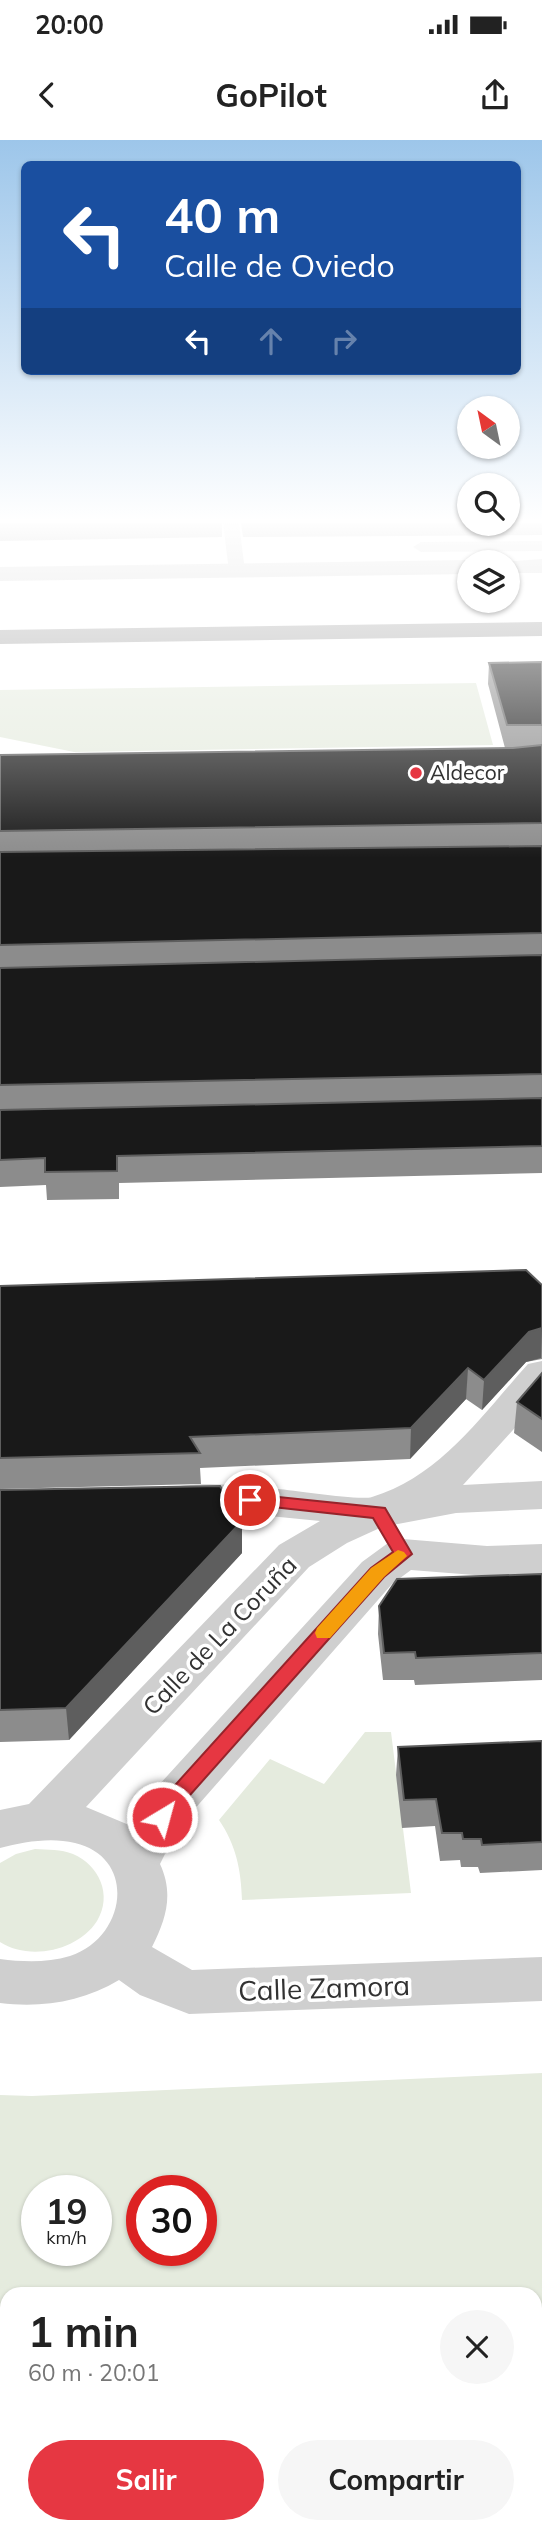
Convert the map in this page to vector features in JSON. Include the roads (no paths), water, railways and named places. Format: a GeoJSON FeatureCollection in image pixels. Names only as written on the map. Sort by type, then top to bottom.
{"type":"FeatureCollection","features":[{"type":"Feature","properties":{"kind":"highway"},"geometry":{"type":"LineString","coordinates":[[0,637],[158,635]]}},
{"type":"Feature","properties":{"kind":"highway"},"geometry":{"type":"LineString","coordinates":[[0,652],[542,645]]}},
{"type":"Feature","properties":{"kind":"street","name":"Calle de La Coruña"},"geometry":{"type":"LineString","coordinates":[[22,1825],[294,1556],[332,1534],[422,1492],[453,1472],[542,1373]]}},
{"type":"Feature","properties":{"kind":"street"},"geometry":{"type":"LineString","coordinates":[[139,1501],[250,1500],[378,1513],[456,1499],[542,1494]]}},
{"type":"Feature","properties":{"kind":"street"},"geometry":{"type":"LineString","coordinates":[[378,1513],[403,1554]]}},
{"type":"Feature","properties":{"kind":"street"},"geometry":{"type":"LineString","coordinates":[[135,1864],[149,1835],[175,1798],[377,1573],[403,1554],[487,1561],[542,1559]]}},
{"type":"Feature","properties":{"kind":"street"},"geometry":{"type":"LineString","coordinates":[[0,1981],[25,1986],[51,1984],[79,1977],[105,1963],[118,1952],[138,1923],[144,1900],[142,1882],[135,1864],[124,1849],[108,1835],[89,1826],[22,1825]]}},
{"type":"Feature","properties":{"kind":"street","name":"Calle Zamora"},"geometry":{"type":"LineString","coordinates":[[118,1952],[159,1979],[189,1992],[542,1979]]}},
{"type":"Feature","properties":{"kind":"place","name":"Aldecor"},"geometry":{"type":"Point","coordinates":[416,773]}}]}
